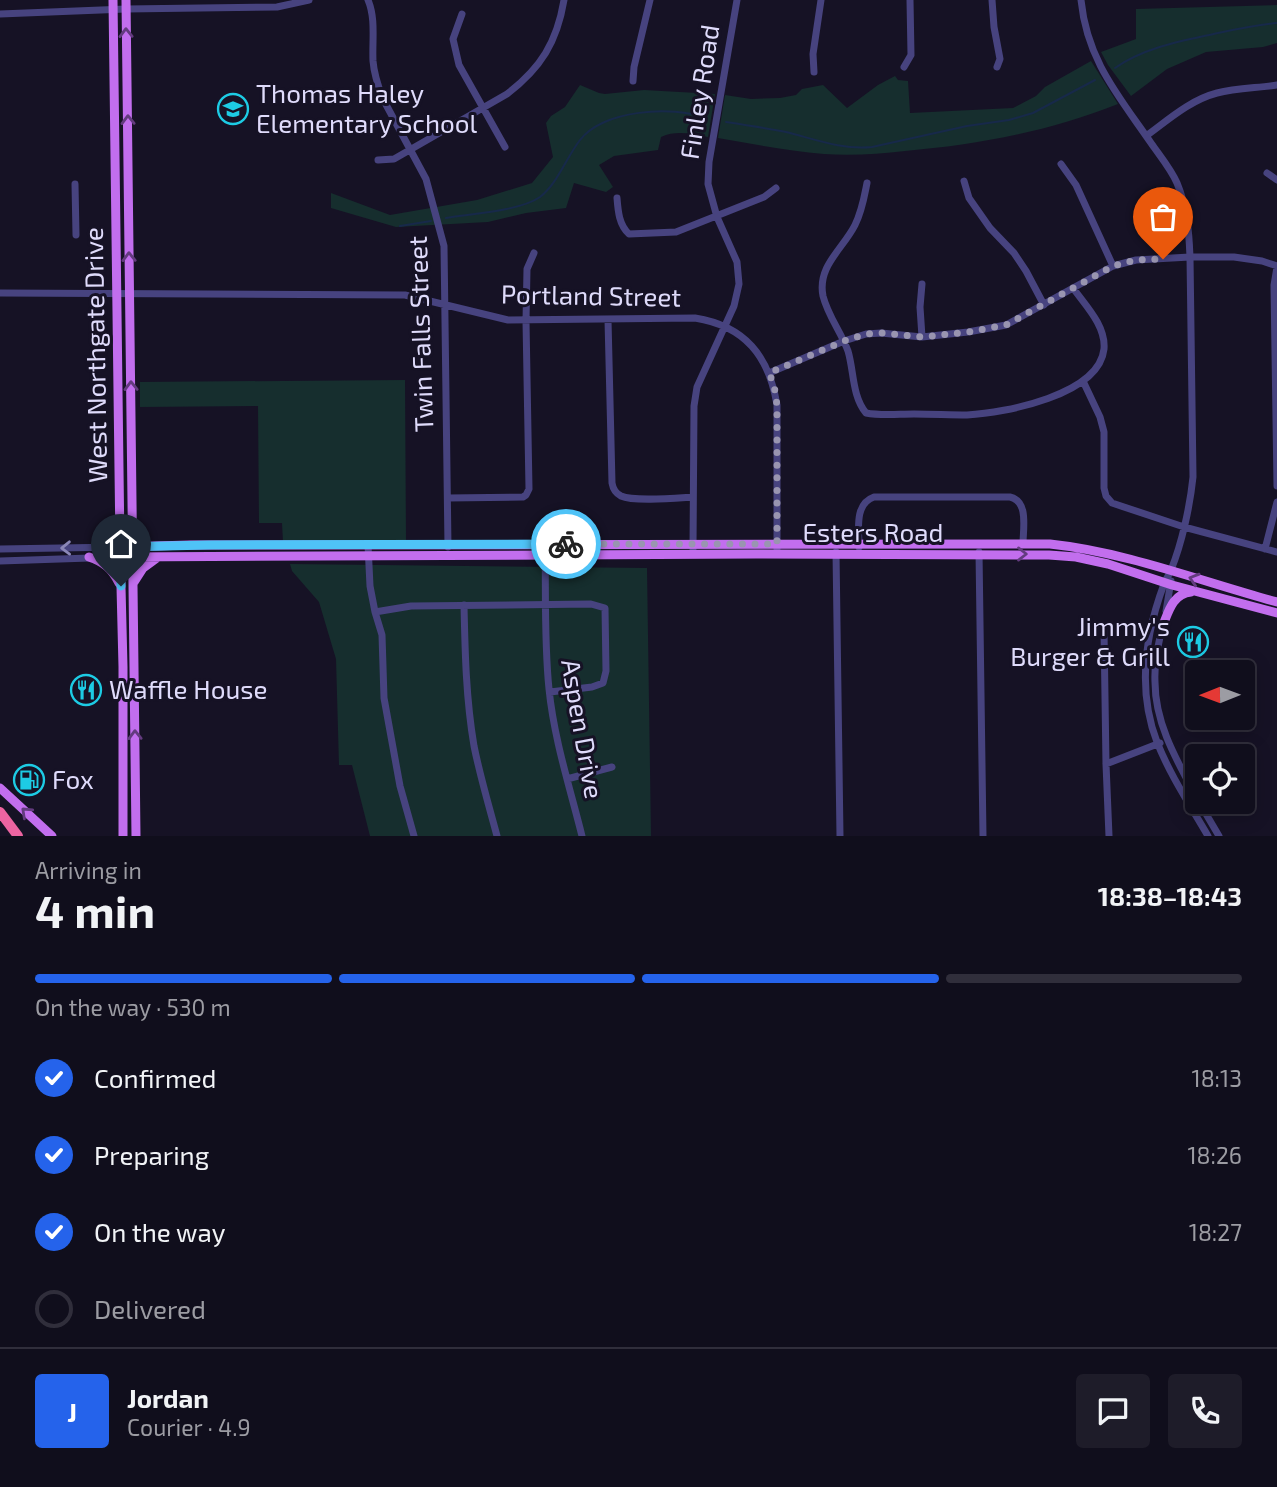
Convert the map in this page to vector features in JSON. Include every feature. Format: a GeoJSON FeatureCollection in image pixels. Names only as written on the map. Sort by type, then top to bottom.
{"type":"FeatureCollection","features":[{"type":"Feature","properties":{"kind":"highway"},"geometry":{"type":"LineString","coordinates":[[0,812],[18,836]]}},
{"type":"Feature","properties":{"kind":"main road","name":"West Northgate Drive"},"geometry":{"type":"LineString","coordinates":[[113,5],[123,836]]}},
{"type":"Feature","properties":{"kind":"main road","name":"West Northgate Drive"},"geometry":{"type":"LineString","coordinates":[[126,5],[136,836]]}},
{"type":"Feature","properties":{"kind":"main road"},"geometry":{"type":"LineString","coordinates":[[115,184],[128,184]]}},
{"type":"Feature","properties":{"kind":"main road"},"geometry":{"type":"LineString","coordinates":[[118,420],[131,416]]}},
{"type":"Feature","properties":{"kind":"main road","name":"Esters Road"},"geometry":{"type":"LineString","coordinates":[[448,550],[545,544],[693,549],[979,549],[1076,557],[1277,613]]}},
{"type":"Feature","properties":{"kind":"main road","name":"Esters Road"},"geometry":{"type":"LineString","coordinates":[[979,549],[1050,544],[1088,550],[1277,602]]}},
{"type":"Feature","properties":{"kind":"main road","name":"Esters Road"},"geometry":{"type":"LineString","coordinates":[[120,552],[190,545],[448,550],[545,555],[693,549]]}},
{"type":"Feature","properties":{"kind":"main road","name":"Esters Road"},"geometry":{"type":"LineString","coordinates":[[133,552],[160,556],[369,550]]}},
{"type":"Feature","properties":{"kind":"main road"},"geometry":{"type":"LineString","coordinates":[[133,584],[143,568],[160,556]]}},
{"type":"Feature","properties":{"kind":"main road"},"geometry":{"type":"LineString","coordinates":[[89,557],[105,564],[121,586]]}},
{"type":"Feature","properties":{"kind":"main road"},"geometry":{"type":"LineString","coordinates":[[1163,625],[1169,610],[1180,595],[1196,592]]}},
{"type":"Feature","properties":{"kind":"main road"},"geometry":{"type":"LineString","coordinates":[[1254,607],[1258,597]]}},
{"type":"Feature","properties":{"kind":"main road"},"geometry":{"type":"LineString","coordinates":[[123,667],[134,666]]}},
{"type":"Feature","properties":{"kind":"main road"},"geometry":{"type":"LineString","coordinates":[[0,788],[52,836]]}},
{"type":"Feature","properties":{"kind":"street"},"geometry":{"type":"LineString","coordinates":[[173,0],[173,9]]}},
{"type":"Feature","properties":{"kind":"street"},"geometry":{"type":"LineString","coordinates":[[0,14],[113,5],[173,9],[255,4],[277,7],[309,0]]}},
{"type":"Feature","properties":{"kind":"street","name":"Twin Falls Street"},"geometry":{"type":"LineString","coordinates":[[368,0],[372,16],[373,58],[378,85],[426,179],[444,246],[448,550]]}},
{"type":"Feature","properties":{"kind":"street"},"geometry":{"type":"LineString","coordinates":[[378,160],[394,159],[522,83],[550,48],[561,21],[564,0]]}},
{"type":"Feature","properties":{"kind":"street"},"geometry":{"type":"LineString","coordinates":[[633,81],[650,0]]}},
{"type":"Feature","properties":{"kind":"street","name":"Finley Road"},"geometry":{"type":"LineString","coordinates":[[693,549],[694,406],[697,387],[738,293],[738,268],[733,250],[717,217],[708,184],[709,162],[737,0]]}},
{"type":"Feature","properties":{"kind":"street"},"geometry":{"type":"LineString","coordinates":[[814,72],[813,54],[821,0]]}},
{"type":"Feature","properties":{"kind":"street"},"geometry":{"type":"LineString","coordinates":[[904,68],[911,55],[910,0]]}},
{"type":"Feature","properties":{"kind":"street"},"geometry":{"type":"LineString","coordinates":[[992,0],[1000,60],[997,66]]}},
{"type":"Feature","properties":{"kind":"street"},"geometry":{"type":"LineString","coordinates":[[1082,0],[1088,40],[1094,54],[1105,76],[1176,180],[1185,204],[1189,232],[1193,477],[1189,508],[1168,584],[1154,683],[1159,716],[1167,740],[1185,774]]}},
{"type":"Feature","properties":{"kind":"street"},"geometry":{"type":"LineString","coordinates":[[462,14],[453,39],[459,65],[505,147]]}},
{"type":"Feature","properties":{"kind":"street"},"geometry":{"type":"LineString","coordinates":[[1146,136],[1181,111],[1216,93],[1277,85]]}},
{"type":"Feature","properties":{"kind":"street"},"geometry":{"type":"LineString","coordinates":[[1061,164],[1076,185],[1113,266]]}},
{"type":"Feature","properties":{"kind":"street"},"geometry":{"type":"LineString","coordinates":[[1267,173],[1277,180]]}},
{"type":"Feature","properties":{"kind":"street"},"geometry":{"type":"LineString","coordinates":[[964,181],[969,198],[990,228],[1014,253],[1044,305]]}},
{"type":"Feature","properties":{"kind":"street"},"geometry":{"type":"LineString","coordinates":[[867,183],[863,208],[855,226],[823,274],[823,295],[844,341],[853,368],[858,401],[866,413],[970,415],[1031,404],[1083,382],[1102,360],[1103,337],[1099,325],[1073,288]]}},
{"type":"Feature","properties":{"kind":"street"},"geometry":{"type":"LineString","coordinates":[[75,184],[76,235]]}},
{"type":"Feature","properties":{"kind":"street"},"geometry":{"type":"LineString","coordinates":[[617,198],[618,212],[624,229],[629,234],[676,232],[764,197],[776,188]]}},
{"type":"Feature","properties":{"kind":"street"},"geometry":{"type":"LineString","coordinates":[[448,499],[526,495],[527,269],[534,253]]}},
{"type":"Feature","properties":{"kind":"street"},"geometry":{"type":"LineString","coordinates":[[769,373],[866,334],[922,337],[1006,325],[1113,266],[1136,260],[1234,257],[1262,261],[1277,266],[1277,486]]}},
{"type":"Feature","properties":{"kind":"street"},"geometry":{"type":"LineString","coordinates":[[922,284],[922,337]]}},
{"type":"Feature","properties":{"kind":"street","name":"Portland Street"},"geometry":{"type":"LineString","coordinates":[[0,293],[405,295],[508,320],[695,318],[711,321],[741,336],[752,346],[761,357],[774,385],[777,405],[777,549]]}},
{"type":"Feature","properties":{"kind":"street"},"geometry":{"type":"LineString","coordinates":[[608,320],[610,446],[614,489],[618,495],[629,498],[693,497]]}},
{"type":"Feature","properties":{"kind":"street"},"geometry":{"type":"LineString","coordinates":[[1083,382],[1100,416],[1104,432],[1106,496],[1112,503],[1184,527],[1277,552]]}},
{"type":"Feature","properties":{"kind":"street"},"geometry":{"type":"LineString","coordinates":[[859,549],[860,509],[868,499],[874,497],[1016,498],[1023,509],[1023,544]]}},
{"type":"Feature","properties":{"kind":"street"},"geometry":{"type":"LineString","coordinates":[[1265,549],[1277,502]]}},
{"type":"Feature","properties":{"kind":"street","name":"Aspen Drive"},"geometry":{"type":"LineString","coordinates":[[545,544],[550,692],[567,779],[582,836]]}},
{"type":"Feature","properties":{"kind":"street"},"geometry":{"type":"LineString","coordinates":[[836,549],[840,836]]}},
{"type":"Feature","properties":{"kind":"street"},"geometry":{"type":"LineString","coordinates":[[979,549],[983,836]]}},
{"type":"Feature","properties":{"kind":"street","name":"Esters Road"},"geometry":{"type":"LineString","coordinates":[[0,550],[120,552]]}},
{"type":"Feature","properties":{"kind":"street"},"geometry":{"type":"LineString","coordinates":[[369,550],[370,586],[382,635],[384,698],[400,786],[414,836]]}},
{"type":"Feature","properties":{"kind":"street","name":"Esters Road"},"geometry":{"type":"LineString","coordinates":[[0,561],[89,557],[120,552]]}},
{"type":"Feature","properties":{"kind":"street"},"geometry":{"type":"LineString","coordinates":[[1168,584],[1152,625],[1145,662],[1147,705],[1158,744],[1208,836]]}},
{"type":"Feature","properties":{"kind":"street"},"geometry":{"type":"LineString","coordinates":[[375,612],[411,606],[464,605],[591,604],[605,608],[606,671],[603,683],[592,687],[550,692]]}},
{"type":"Feature","properties":{"kind":"street"},"geometry":{"type":"LineString","coordinates":[[464,605],[470,719],[497,836]]}},
{"type":"Feature","properties":{"kind":"street"},"geometry":{"type":"LineString","coordinates":[[1104,630],[1105,764],[1109,836]]}},
{"type":"Feature","properties":{"kind":"street"},"geometry":{"type":"LineString","coordinates":[[1105,764],[1167,740]]}},
{"type":"Feature","properties":{"kind":"street"},"geometry":{"type":"LineString","coordinates":[[567,779],[612,767]]}},
{"type":"Feature","properties":{"kind":"street"},"geometry":{"type":"LineString","coordinates":[[1207,814],[1219,836]]}},
{"type":"Feature","properties":{"kind":"green space"},"geometry":{"type":"Polygon","coordinates":[[[1277,5],[1277,43],[1263,47],[1206,52],[1167,69],[1131,96],[1101,52],[1136,39],[1136,9],[1277,5]]]}},
{"type":"Feature","properties":{"kind":"green space"},"geometry":{"type":"Polygon","coordinates":[[[1091,61],[1118,104],[1066,122],[987,141],[855,155],[798,151],[718,138],[725,95],[751,99],[780,98],[796,95],[802,89],[823,85],[847,108],[895,76],[898,80],[908,81],[910,113],[1013,108],[1091,61]]]}},
{"type":"Feature","properties":{"kind":"green space"},"geometry":{"type":"Polygon","coordinates":[[[580,85],[605,94],[644,90],[715,94],[708,137],[673,134],[661,137],[658,150],[614,156],[599,165],[613,187],[606,192],[574,183],[566,208],[526,213],[488,222],[396,227],[331,208],[331,193],[390,215],[477,200],[532,183],[553,157],[546,123],[551,116],[565,107],[580,85]]]}},
{"type":"Feature","properties":{"kind":"green space"},"geometry":{"type":"Polygon","coordinates":[[[405,380],[406,541],[283,542],[282,523],[259,523],[258,406],[140,407],[140,382],[405,380]]]}},
{"type":"Feature","properties":{"kind":"green space"},"geometry":{"type":"Polygon","coordinates":[[[290,564],[647,568],[651,836],[370,836],[352,765],[339,765],[336,659],[319,602],[292,571],[290,564]]]}},
{"type":"Feature","properties":{"kind":"waterway"},"geometry":{"type":"LineString","coordinates":[[1115,68],[1164,46],[1232,30],[1277,23]]}},
{"type":"Feature","properties":{"kind":"waterway"},"geometry":{"type":"LineString","coordinates":[[726,122],[786,132],[839,145],[872,147],[1033,113],[1095,80]]}},
{"type":"Feature","properties":{"kind":"waterway"},"geometry":{"type":"LineString","coordinates":[[446,218],[508,209],[540,197],[552,185],[580,140],[605,122],[621,116],[657,111],[706,118]]}},
{"type":"Feature","properties":{"kind":"waterway"},"geometry":{"type":"LineString","coordinates":[[400,226],[431,221]]}},
{"type":"Feature","properties":{"kind":"way so far"},"geometry":{"type":"LineString","coordinates":[[566,544],[777,544],[777,405],[769,373],[866,334],[922,337],[1006,325],[1113,266],[1136,260],[1163,259]]}},
{"type":"Feature","properties":{"kind":"place","name":"Thomas Haley Elementary School"},"geometry":{"type":"Point","coordinates":[233,109]}},
{"type":"Feature","properties":{"kind":"place","name":"Jimmy's Burger & Grill"},"geometry":{"type":"Point","coordinates":[1193,642]}},
{"type":"Feature","properties":{"kind":"place","name":"Waffle House"},"geometry":{"type":"Point","coordinates":[86,690]}},
{"type":"Feature","properties":{"kind":"place","name":"Fox"},"geometry":{"type":"Point","coordinates":[29,780]}},
{"type":"Feature","properties":{"kind":"route"},"geometry":{"type":"LineString","coordinates":[[121,586],[120,547],[566,544]]}}]}
